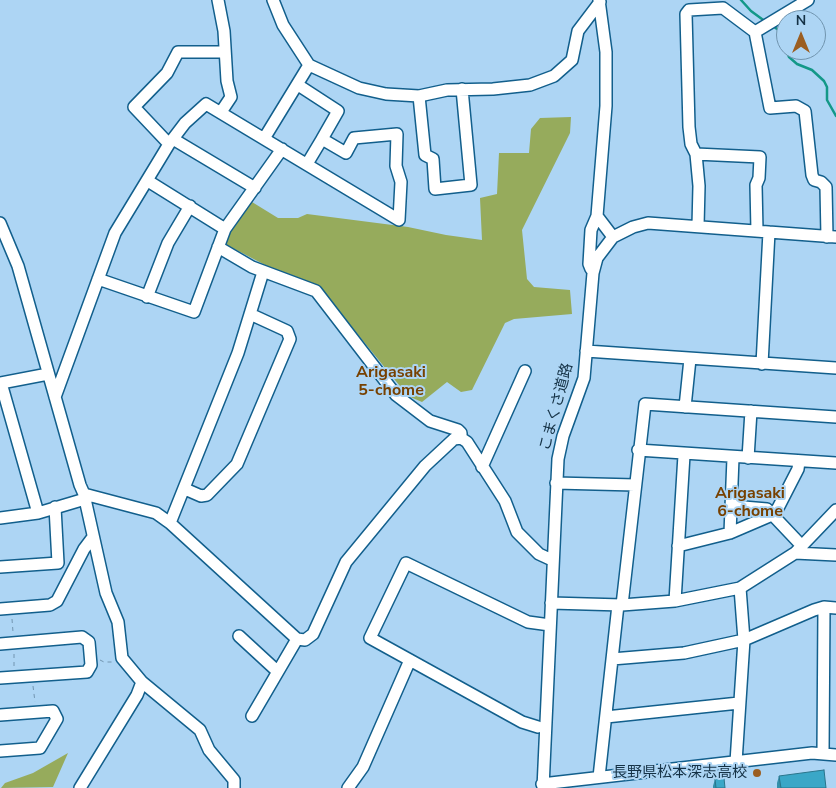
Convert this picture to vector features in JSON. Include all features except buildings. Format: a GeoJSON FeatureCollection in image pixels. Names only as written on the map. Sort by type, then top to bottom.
{"type":"FeatureCollection","features":[{"type":"Feature","properties":{"kind":"street"},"geometry":{"type":"LineString","coordinates":[[221,112],[232,97],[224,32],[217,0],[228,0]]}},
{"type":"Feature","properties":{"kind":"street"},"geometry":{"type":"LineString","coordinates":[[273,0],[283,25],[309,65],[360,88],[386,94],[419,96],[462,89],[493,90],[530,85],[554,76],[572,60],[578,32],[599,1]]}},
{"type":"Feature","properties":{"kind":"street"},"geometry":{"type":"LineString","coordinates":[[755,32],[808,0]]}},
{"type":"Feature","properties":{"kind":"street"},"geometry":{"type":"LineString","coordinates":[[593,273],[589,264],[591,230],[597,216],[607,84],[599,1]]}},
{"type":"Feature","properties":{"kind":"street"},"geometry":{"type":"LineString","coordinates":[[698,226],[699,186],[696,154],[691,144],[688,127],[686,14],[688,10],[723,8],[755,32],[770,108],[796,106],[805,111],[812,175],[814,180],[821,182],[826,187],[831,237]]}},
{"type":"Feature","properties":{"kind":"street"},"geometry":{"type":"LineString","coordinates":[[225,52],[178,52],[167,72],[134,107],[171,142],[255,188]]}},
{"type":"Feature","properties":{"kind":"street"},"geometry":{"type":"LineString","coordinates":[[265,137],[309,65]]}},
{"type":"Feature","properties":{"kind":"street"},"geometry":{"type":"LineString","coordinates":[[298,85],[338,111],[308,164]]}},
{"type":"Feature","properties":{"kind":"street"},"geometry":{"type":"LineString","coordinates":[[419,96],[425,154],[433,159],[435,189],[471,185],[462,89]]}},
{"type":"Feature","properties":{"kind":"street"},"geometry":{"type":"LineString","coordinates":[[55,397],[115,233],[184,123],[206,104],[265,137],[399,220],[401,182],[396,166],[397,134],[354,138],[346,153],[322,139]]}},
{"type":"Feature","properties":{"kind":"street"},"geometry":{"type":"LineString","coordinates":[[98,279],[194,312],[226,230],[282,149]]}},
{"type":"Feature","properties":{"kind":"street"},"geometry":{"type":"LineString","coordinates":[[696,154],[760,157],[759,178],[756,185],[757,231]]}},
{"type":"Feature","properties":{"kind":"street"},"geometry":{"type":"LineString","coordinates":[[148,181],[226,230]]}},
{"type":"Feature","properties":{"kind":"street"},"geometry":{"type":"LineString","coordinates":[[147,296],[168,243],[190,206]]}},
{"type":"Feature","properties":{"kind":"street"},"geometry":{"type":"LineString","coordinates":[[597,216],[612,237]]}},
{"type":"Feature","properties":{"kind":"street"},"geometry":{"type":"LineString","coordinates":[[0,223],[18,266],[80,485],[86,497],[106,593],[118,622],[122,658],[142,682],[200,730],[209,750],[234,780],[234,788]]}},
{"type":"Feature","properties":{"kind":"street","name":"こまくさ道路"},"geometry":{"type":"LineString","coordinates":[[542,786],[556,483],[563,436],[584,378],[596,258],[612,237],[640,224],[698,226],[831,237]]}},
{"type":"Feature","properties":{"kind":"street"},"geometry":{"type":"LineString","coordinates":[[762,364],[769,232]]}},
{"type":"Feature","properties":{"kind":"street"},"geometry":{"type":"LineString","coordinates":[[218,247],[263,272],[316,291],[396,395],[430,421],[458,430],[461,438],[467,442],[505,501],[517,532],[539,554],[552,560]]}},
{"type":"Feature","properties":{"kind":"street"},"geometry":{"type":"LineString","coordinates":[[170,523],[238,353],[263,272]]}},
{"type":"Feature","properties":{"kind":"street"},"geometry":{"type":"LineString","coordinates":[[185,489],[201,496],[207,495],[238,464],[290,339],[287,331],[250,314]]}},
{"type":"Feature","properties":{"kind":"street"},"geometry":{"type":"LineString","coordinates":[[586,351],[836,368]]}},
{"type":"Feature","properties":{"kind":"street"},"geometry":{"type":"LineString","coordinates":[[685,407],[690,359]]}},
{"type":"Feature","properties":{"kind":"street"},"geometry":{"type":"LineString","coordinates":[[38,513],[4,409],[0,382],[47,370],[67,362]]}},
{"type":"Feature","properties":{"kind":"street"},"geometry":{"type":"LineString","coordinates":[[482,467],[525,371]]}},
{"type":"Feature","properties":{"kind":"street"},"geometry":{"type":"LineString","coordinates":[[599,776],[644,404],[836,417]]}},
{"type":"Feature","properties":{"kind":"street"},"geometry":{"type":"LineString","coordinates":[[748,458],[751,411]]}},
{"type":"Feature","properties":{"kind":"street"},"geometry":{"type":"LineString","coordinates":[[0,518],[38,513],[86,497],[156,513],[170,523],[297,639],[305,640],[313,634],[346,562],[425,466],[454,439],[461,438]]}},
{"type":"Feature","properties":{"kind":"street"},"geometry":{"type":"LineString","coordinates":[[638,450],[684,455],[836,463]]}},
{"type":"Feature","properties":{"kind":"street"},"geometry":{"type":"LineString","coordinates":[[675,601],[684,455]]}},
{"type":"Feature","properties":{"kind":"street"},"geometry":{"type":"LineString","coordinates":[[730,533],[733,458]]}},
{"type":"Feature","properties":{"kind":"street"},"geometry":{"type":"LineString","coordinates":[[678,546],[730,533],[772,515],[790,484],[799,462]]}},
{"type":"Feature","properties":{"kind":"street"},"geometry":{"type":"LineString","coordinates":[[556,483],[635,485]]}},
{"type":"Feature","properties":{"kind":"street"},"geometry":{"type":"LineString","coordinates":[[732,506],[767,510],[799,550],[836,556]]}},
{"type":"Feature","properties":{"kind":"street"},"geometry":{"type":"LineString","coordinates":[[0,567],[58,563],[55,507]]}},
{"type":"Feature","properties":{"kind":"street"},"geometry":{"type":"LineString","coordinates":[[551,603],[620,605],[675,601],[740,588],[799,550],[836,510]]}},
{"type":"Feature","properties":{"kind":"street"},"geometry":{"type":"LineString","coordinates":[[0,609],[50,605],[57,601],[84,549],[93,537]]}},
{"type":"Feature","properties":{"kind":"street"},"geometry":{"type":"LineString","coordinates":[[538,727],[522,722],[370,638],[406,563],[528,622],[550,625]]}},
{"type":"Feature","properties":{"kind":"street"},"geometry":{"type":"LineString","coordinates":[[736,762],[744,640],[740,588]]}},
{"type":"Feature","properties":{"kind":"street"},"geometry":{"type":"LineString","coordinates":[[612,659],[684,653],[744,640],[830,608],[830,682],[822,753]]}},
{"type":"Feature","properties":{"kind":"street"},"geometry":{"type":"LineString","coordinates":[[239,636],[277,672]]}},
{"type":"Feature","properties":{"kind":"street"},"geometry":{"type":"LineString","coordinates":[[0,644],[82,637],[89,642],[92,665],[87,672],[0,678]]}},
{"type":"Feature","properties":{"kind":"street"},"geometry":{"type":"LineString","coordinates":[[252,716],[297,639]]}},
{"type":"Feature","properties":{"kind":"street"},"geometry":{"type":"LineString","coordinates":[[348,788],[363,767],[410,660]]}},
{"type":"Feature","properties":{"kind":"street"},"geometry":{"type":"LineString","coordinates":[[80,788],[137,695],[142,682]]}},
{"type":"Feature","properties":{"kind":"street"},"geometry":{"type":"LineString","coordinates":[[606,717],[739,703]]}},
{"type":"Feature","properties":{"kind":"street"},"geometry":{"type":"LineString","coordinates":[[0,715],[53,711],[57,719],[40,748],[0,751]]}},
{"type":"Feature","properties":{"kind":"street"},"geometry":{"type":"LineString","coordinates":[[542,786],[599,776],[822,753],[836,756]]}},
{"type":"Feature","properties":{"kind":"path"},"geometry":{"type":"LineString","coordinates":[[95,656],[104,662],[114,662]]}},
{"type":"Feature","properties":{"kind":"path"},"geometry":{"type":"LineString","coordinates":[[32,676],[36,713]]}},
{"type":"Feature","properties":{"kind":"green space"},"geometry":{"type":"Polygon","coordinates":[[[571,117],[570,133],[522,230],[527,279],[534,287],[570,290],[572,314],[514,319],[505,323],[472,390],[461,392],[447,382],[422,402],[408,396],[320,288],[267,266],[223,243],[252,202],[278,218],[298,218],[307,214],[408,227],[482,240],[480,198],[497,194],[499,153],[529,153],[531,129],[540,118],[571,117]]]}},
{"type":"Feature","properties":{"kind":"green space"},"geometry":{"type":"Polygon","coordinates":[[[68,753],[53,787],[1,788],[5,783],[33,773],[68,753]]]}},
{"type":"Feature","properties":{"kind":"waterway"},"geometry":{"type":"LineString","coordinates":[[741,0],[751,11],[766,22]]}},
{"type":"Feature","properties":{"kind":"waterway"},"geometry":{"type":"LineString","coordinates":[[792,60],[812,70],[824,81],[827,87],[827,100],[836,116]]}},
{"type":"Feature","properties":{"kind":"place","name":"長野県松本深志高校"},"geometry":{"type":"Point","coordinates":[757,773]}},
{"type":"Feature","properties":{"kind":"district","name":"Arigasaki 5-chome"},"geometry":{"type":"Point","coordinates":[391,382]}},
{"type":"Feature","properties":{"kind":"district","name":"Arigasaki 6-chome"},"geometry":{"type":"Point","coordinates":[750,503]}}]}
